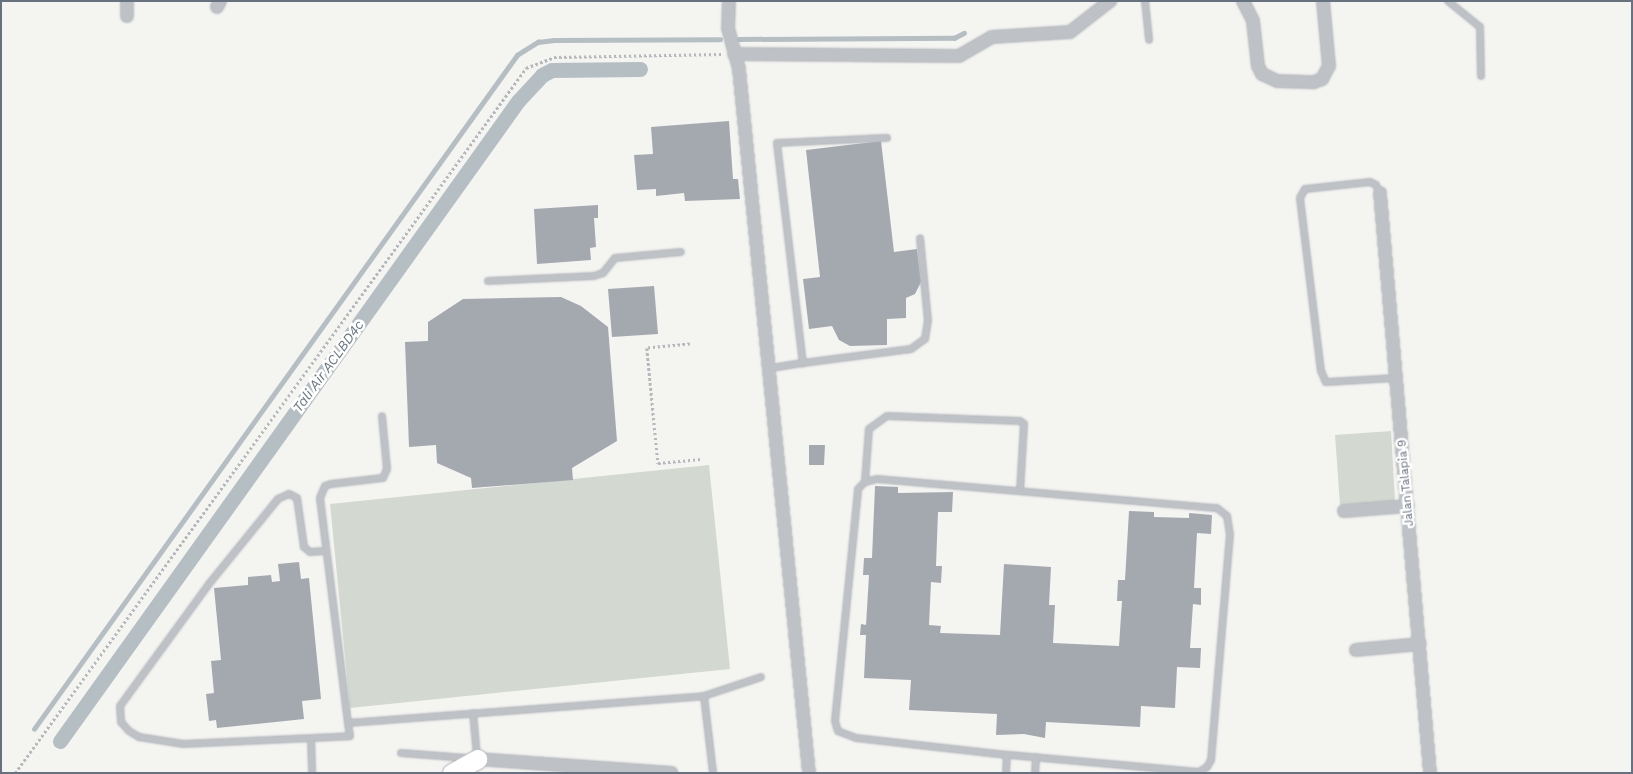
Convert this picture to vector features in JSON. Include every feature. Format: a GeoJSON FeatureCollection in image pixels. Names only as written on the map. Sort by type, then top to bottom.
{"type":"FeatureCollection","features":[{"type":"Feature","properties":{"kind":"main road"},"geometry":{"type":"LineString","coordinates":[[452,773],[477,759]]}},
{"type":"Feature","properties":{"kind":"street"},"geometry":{"type":"LineString","coordinates":[[127,1],[127,16]]}},
{"type":"Feature","properties":{"kind":"street"},"geometry":{"type":"LineString","coordinates":[[729,1],[728,28],[739,70],[809,773]]}},
{"type":"Feature","properties":{"kind":"street"},"geometry":{"type":"LineString","coordinates":[[734,54],[959,56],[992,37],[1070,32],[1110,1]]}},
{"type":"Feature","properties":{"kind":"street"},"geometry":{"type":"LineString","coordinates":[[1243,1],[1253,22],[1258,66],[1262,74],[1277,81],[1314,82],[1322,79],[1329,66],[1323,1]]}},
{"type":"Feature","properties":{"kind":"street","name":"Jalan Talapia 9"},"geometry":{"type":"LineString","coordinates":[[1380,194],[1430,773]]}},
{"type":"Feature","properties":{"kind":"street"},"geometry":{"type":"LineString","coordinates":[[1344,511],[1408,506]]}},
{"type":"Feature","properties":{"kind":"street"},"geometry":{"type":"LineString","coordinates":[[1356,650],[1420,644]]}},
{"type":"Feature","properties":{"kind":"street"},"geometry":{"type":"LineString","coordinates":[[477,759],[671,773]]}},
{"type":"Feature","properties":{"kind":"lane"},"geometry":{"type":"LineString","coordinates":[[1145,1],[1149,40]]}},
{"type":"Feature","properties":{"kind":"lane"},"geometry":{"type":"LineString","coordinates":[[1448,1],[1480,27],[1481,76]]}},
{"type":"Feature","properties":{"kind":"lane"},"geometry":{"type":"LineString","coordinates":[[803,363],[777,143],[888,138]]}},
{"type":"Feature","properties":{"kind":"lane"},"geometry":{"type":"LineString","coordinates":[[1380,194],[1376,185],[1370,182],[1305,189],[1300,198],[1321,371],[1326,382],[1396,378]]}},
{"type":"Feature","properties":{"kind":"lane"},"geometry":{"type":"LineString","coordinates":[[770,368],[911,349],[925,339],[928,321],[920,238]]}},
{"type":"Feature","properties":{"kind":"lane"},"geometry":{"type":"LineString","coordinates":[[488,281],[594,276],[603,273],[615,258],[681,252]]}},
{"type":"Feature","properties":{"kind":"lane"},"geometry":{"type":"LineString","coordinates":[[325,551],[310,552],[304,547],[297,498],[289,494],[278,499],[209,584],[120,706],[119,715],[128,731],[139,737],[183,744],[350,736],[325,551],[322,492],[331,484],[383,478],[387,469],[382,416]]}},
{"type":"Feature","properties":{"kind":"lane"},"geometry":{"type":"LineString","coordinates":[[865,482],[869,429],[887,416],[1020,421],[1024,424],[1020,491]]}},
{"type":"Feature","properties":{"kind":"lane"},"geometry":{"type":"LineString","coordinates":[[877,479],[1217,508],[1227,516],[1230,534],[1211,760],[1207,767],[1198,772],[1007,755],[856,738],[838,731],[835,721],[858,489],[865,482],[877,479]]}},
{"type":"Feature","properties":{"kind":"lane"},"geometry":{"type":"LineString","coordinates":[[348,723],[704,696],[761,677]]}},
{"type":"Feature","properties":{"kind":"lane"},"geometry":{"type":"LineString","coordinates":[[704,696],[712,773]]}},
{"type":"Feature","properties":{"kind":"lane"},"geometry":{"type":"LineString","coordinates":[[401,753],[477,759],[473,713]]}},
{"type":"Feature","properties":{"kind":"lane"},"geometry":{"type":"LineString","coordinates":[[311,739],[312,773]]}},
{"type":"Feature","properties":{"kind":"lane"},"geometry":{"type":"LineString","coordinates":[[1006,773],[1007,755]]}},
{"type":"Feature","properties":{"kind":"lane"},"geometry":{"type":"LineString","coordinates":[[1035,773],[1036,757]]}},
{"type":"Feature","properties":{"kind":"path"},"geometry":{"type":"LineString","coordinates":[[16,773],[526,68],[554,57],[734,54]]}},
{"type":"Feature","properties":{"kind":"path"},"geometry":{"type":"LineString","coordinates":[[690,344],[647,348],[658,463],[701,459]]}},
{"type":"Feature","properties":{"kind":"shaded area"},"geometry":{"type":"Polygon","coordinates":[[[1391,431],[1395,501],[1340,505],[1335,435],[1391,431]]]}},
{"type":"Feature","properties":{"kind":"shaded area"},"geometry":{"type":"Polygon","coordinates":[[[709,465],[730,669],[350,708],[330,504],[709,465]]]}},
{"type":"Feature","properties":{"kind":"building"},"geometry":{"type":"Polygon","coordinates":[[[729,121],[733,179],[738,179],[740,199],[685,201],[684,193],[656,196],[656,189],[637,190],[634,155],[653,154],[651,127],[729,121]]]}},
{"type":"Feature","properties":{"kind":"building"},"geometry":{"type":"Polygon","coordinates":[[[881,141],[894,252],[917,249],[921,282],[915,294],[906,298],[906,318],[887,319],[887,345],[850,346],[839,340],[832,326],[809,329],[803,279],[820,277],[806,150],[881,141]]]}},
{"type":"Feature","properties":{"kind":"building"},"geometry":{"type":"Polygon","coordinates":[[[598,205],[598,218],[594,218],[596,247],[590,248],[591,260],[537,264],[534,209],[598,205]]]}},
{"type":"Feature","properties":{"kind":"building"},"geometry":{"type":"Polygon","coordinates":[[[654,286],[658,334],[612,337],[608,289],[654,286]]]}},
{"type":"Feature","properties":{"kind":"building"},"geometry":{"type":"Polygon","coordinates":[[[561,297],[581,306],[608,327],[617,441],[572,468],[573,480],[472,488],[471,478],[437,463],[436,445],[409,447],[405,342],[428,341],[428,322],[463,299],[561,297]]]}},
{"type":"Feature","properties":{"kind":"building"},"geometry":{"type":"Polygon","coordinates":[[[809,445],[825,445],[824,465],[809,465],[809,445]]]}},
{"type":"Feature","properties":{"kind":"building"},"geometry":{"type":"Polygon","coordinates":[[[875,486],[898,487],[898,493],[953,492],[952,512],[938,512],[936,566],[942,566],[941,583],[931,582],[929,625],[941,626],[940,633],[1000,635],[1004,564],[1051,567],[1049,605],[1055,605],[1053,643],[1119,646],[1122,601],[1117,601],[1118,580],[1125,580],[1129,511],[1154,512],[1154,517],[1189,518],[1189,513],[1212,515],[1211,534],[1197,533],[1194,588],[1201,588],[1201,605],[1193,604],[1190,648],[1201,648],[1200,668],[1177,667],[1175,708],[1141,706],[1140,727],[1046,722],[1045,738],[1024,734],[996,735],[997,714],[909,710],[911,680],[864,678],[866,635],[860,635],[861,624],[866,625],[869,575],[863,575],[864,558],[872,558],[875,486]]]}},
{"type":"Feature","properties":{"kind":"building"},"geometry":{"type":"Polygon","coordinates":[[[299,562],[301,579],[309,578],[321,699],[302,701],[304,719],[217,728],[216,720],[209,721],[206,694],[214,693],[211,661],[221,660],[214,588],[248,585],[248,577],[271,575],[272,582],[280,581],[278,564],[299,562]]]}},
{"type":"Feature","properties":{"kind":"waterway"},"geometry":{"type":"LineString","coordinates":[[739,39],[954,38],[964,33]]}},
{"type":"Feature","properties":{"kind":"waterway"},"geometry":{"type":"LineString","coordinates":[[34,729],[517,55],[538,42],[554,40],[720,39]]}},
{"type":"Feature","properties":{"kind":"waterway","name":"Tali Air ACLBD4c"},"geometry":{"type":"LineString","coordinates":[[60,741],[518,101],[542,75],[552,70],[640,69]]}}]}
